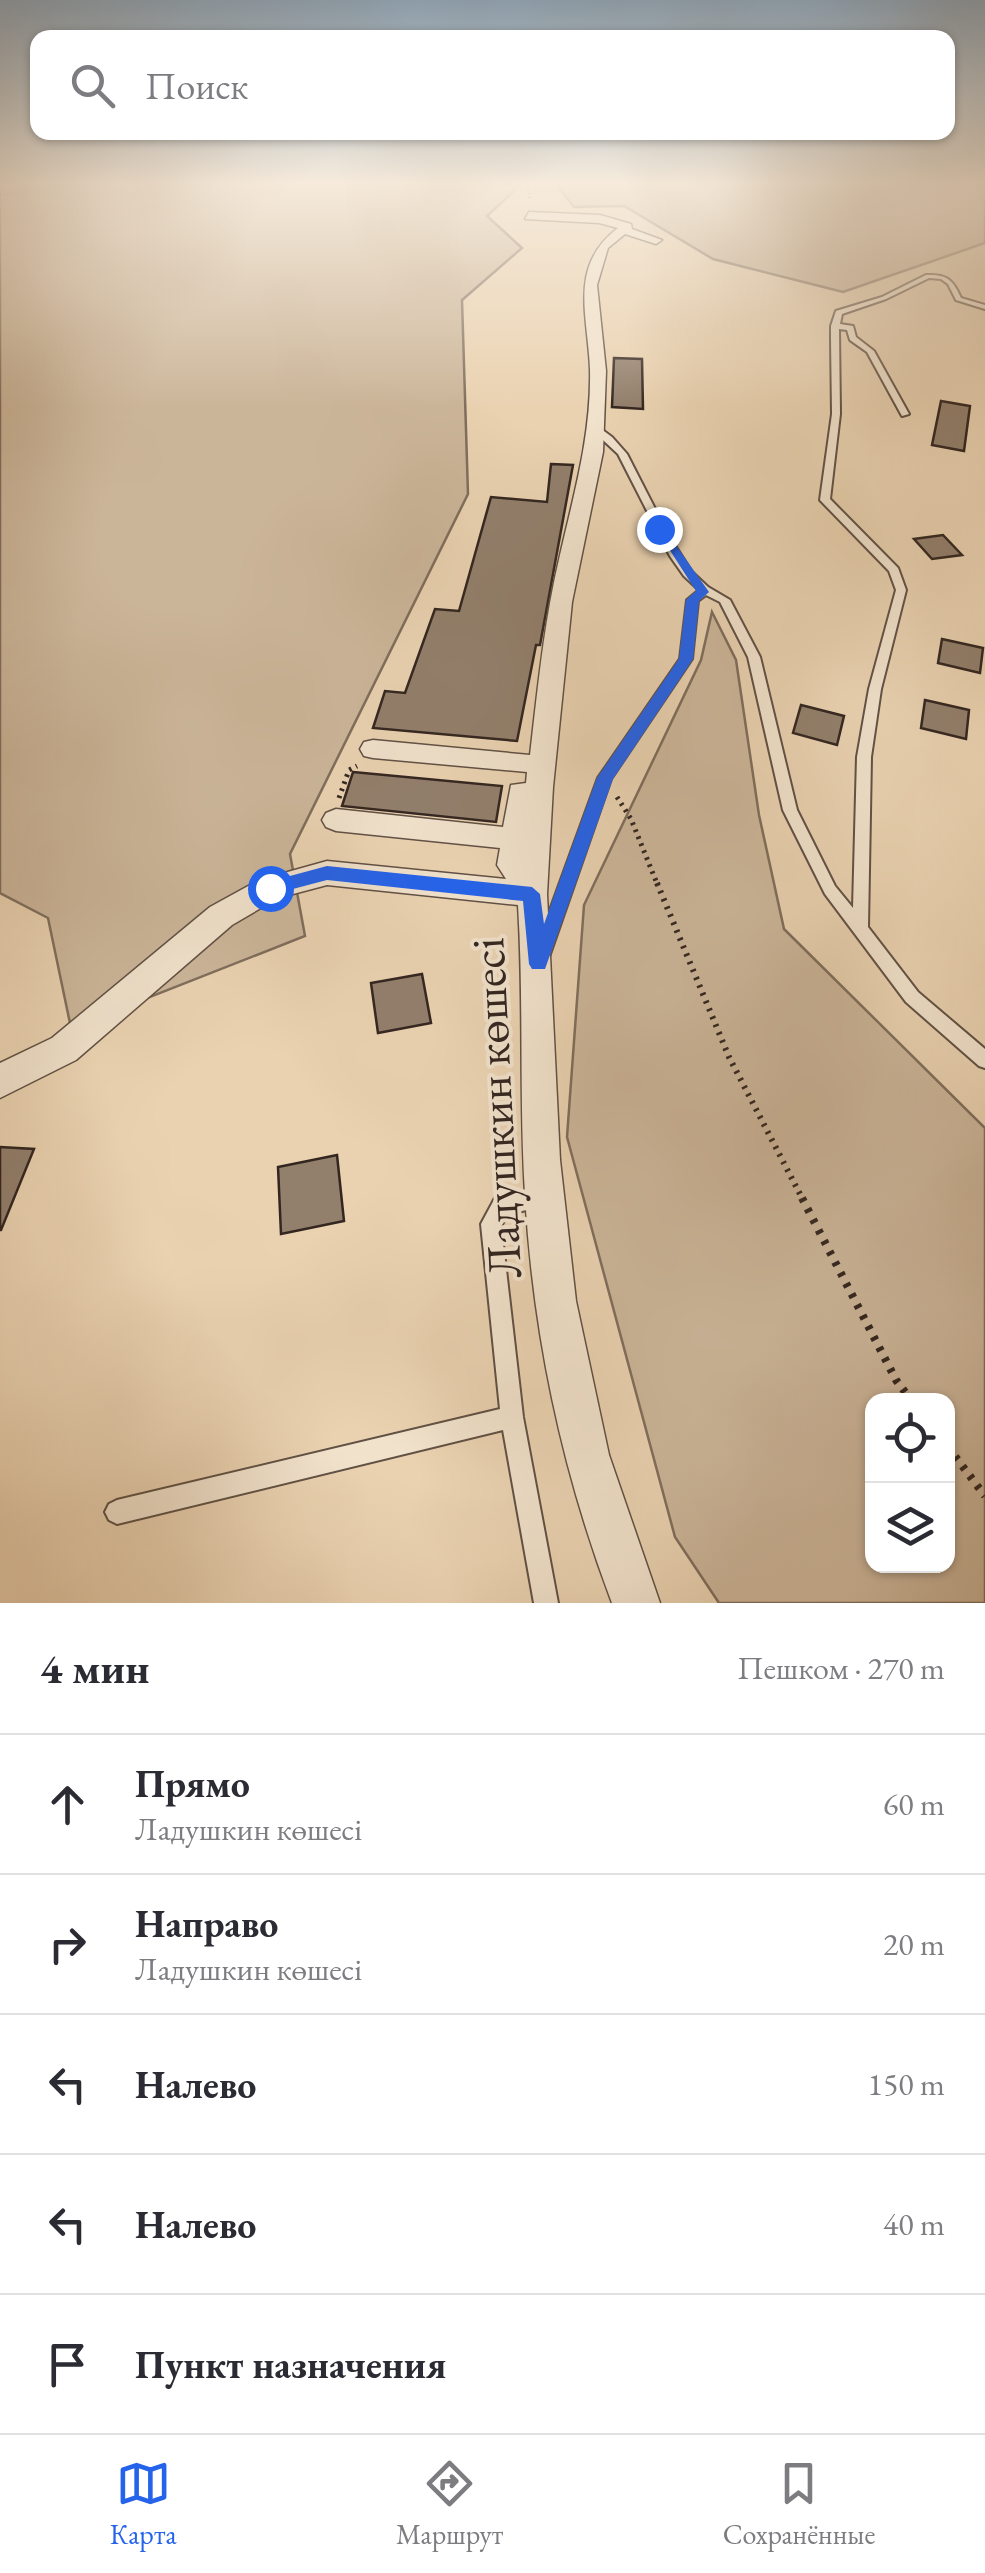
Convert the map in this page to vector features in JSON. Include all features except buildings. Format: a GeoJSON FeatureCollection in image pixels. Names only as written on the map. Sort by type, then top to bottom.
{"type":"FeatureCollection","features":[{"type":"Feature","properties":{"kind":"street"},"geometry":{"type":"LineString","coordinates":[[532,894],[539,787],[561,602],[592,475],[598,370],[590,285],[598,258]]}},
{"type":"Feature","properties":{"kind":"street"},"geometry":{"type":"LineString","coordinates":[[532,894],[512,865],[525,763],[552,611],[569,541],[573,500]]}},
{"type":"Feature","properties":{"kind":"street"},"geometry":{"type":"LineString","coordinates":[[372,750],[525,763]]}},
{"type":"Feature","properties":{"kind":"street"},"geometry":{"type":"LineString","coordinates":[[336,820],[516,839]]}},
{"type":"Feature","properties":{"kind":"street","name":"Ладушкин көшесі"},"geometry":{"type":"LineString","coordinates":[[0,1080],[64,1049],[221,916],[270,888],[327,873],[532,894],[539,964],[536,1027],[544,1198],[564,1368],[613,1548],[636,1603]]}},
{"type":"Feature","properties":{"kind":"lane"},"geometry":{"type":"LineString","coordinates":[[860,928],[864,757],[875,689],[901,590],[894,570],[826,500],[836,413],[834,326],[838,313],[884,298],[928,276],[943,277],[951,283],[958,299],[985,306]]}},
{"type":"Feature","properties":{"kind":"lane"},"geometry":{"type":"LineString","coordinates":[[834,326],[850,328],[853,338],[870,351],[905,414]]}},
{"type":"Feature","properties":{"kind":"lane"},"geometry":{"type":"LineString","coordinates":[[593,426],[622,452],[659,529],[703,592],[724,600],[754,657],[790,810],[830,890],[912,996],[985,1060]]}},
{"type":"Feature","properties":{"kind":"lane"},"geometry":{"type":"LineString","coordinates":[[539,964],[605,778],[686,659],[693,600],[703,592]]}},
{"type":"Feature","properties":{"kind":"lane"},"geometry":{"type":"LineString","coordinates":[[544,1198],[502,1204],[491,1224],[512,1417],[546,1603]]}},
{"type":"Feature","properties":{"kind":"lane"},"geometry":{"type":"LineString","coordinates":[[117,1512],[512,1417]]}},
{"type":"Feature","properties":{"kind":"path"},"geometry":{"type":"LineString","coordinates":[[336,820],[334,813],[348,770],[372,750]]}},
{"type":"Feature","properties":{"kind":"path"},"geometry":{"type":"LineString","coordinates":[[605,778],[630,819],[729,1057],[906,1393]]}},
{"type":"Feature","properties":{"kind":"path"},"geometry":{"type":"LineString","coordinates":[[955,1456],[985,1496]]}},
{"type":"Feature","properties":{"kind":"shaded area"},"geometry":{"type":"Polygon","coordinates":[[[0,258],[511,258],[462,300],[468,494],[290,854],[305,936],[71,1028],[48,918],[0,893],[0,258]]]}},
{"type":"Feature","properties":{"kind":"shaded area"},"geometry":{"type":"Polygon","coordinates":[[[711,258],[942,258],[843,292],[711,258]]]}},
{"type":"Feature","properties":{"kind":"shaded area"},"geometry":{"type":"Polygon","coordinates":[[[712,612],[736,660],[759,815],[784,929],[985,1128],[985,1603],[719,1603],[675,1537],[567,1137],[584,905],[701,660],[712,612]]]}},
{"type":"Feature","properties":{"kind":"route"},"geometry":{"type":"LineString","coordinates":[[270,888],[327,873],[532,894],[539,964],[605,778],[686,659],[693,600],[703,592],[659,529]]}}]}
